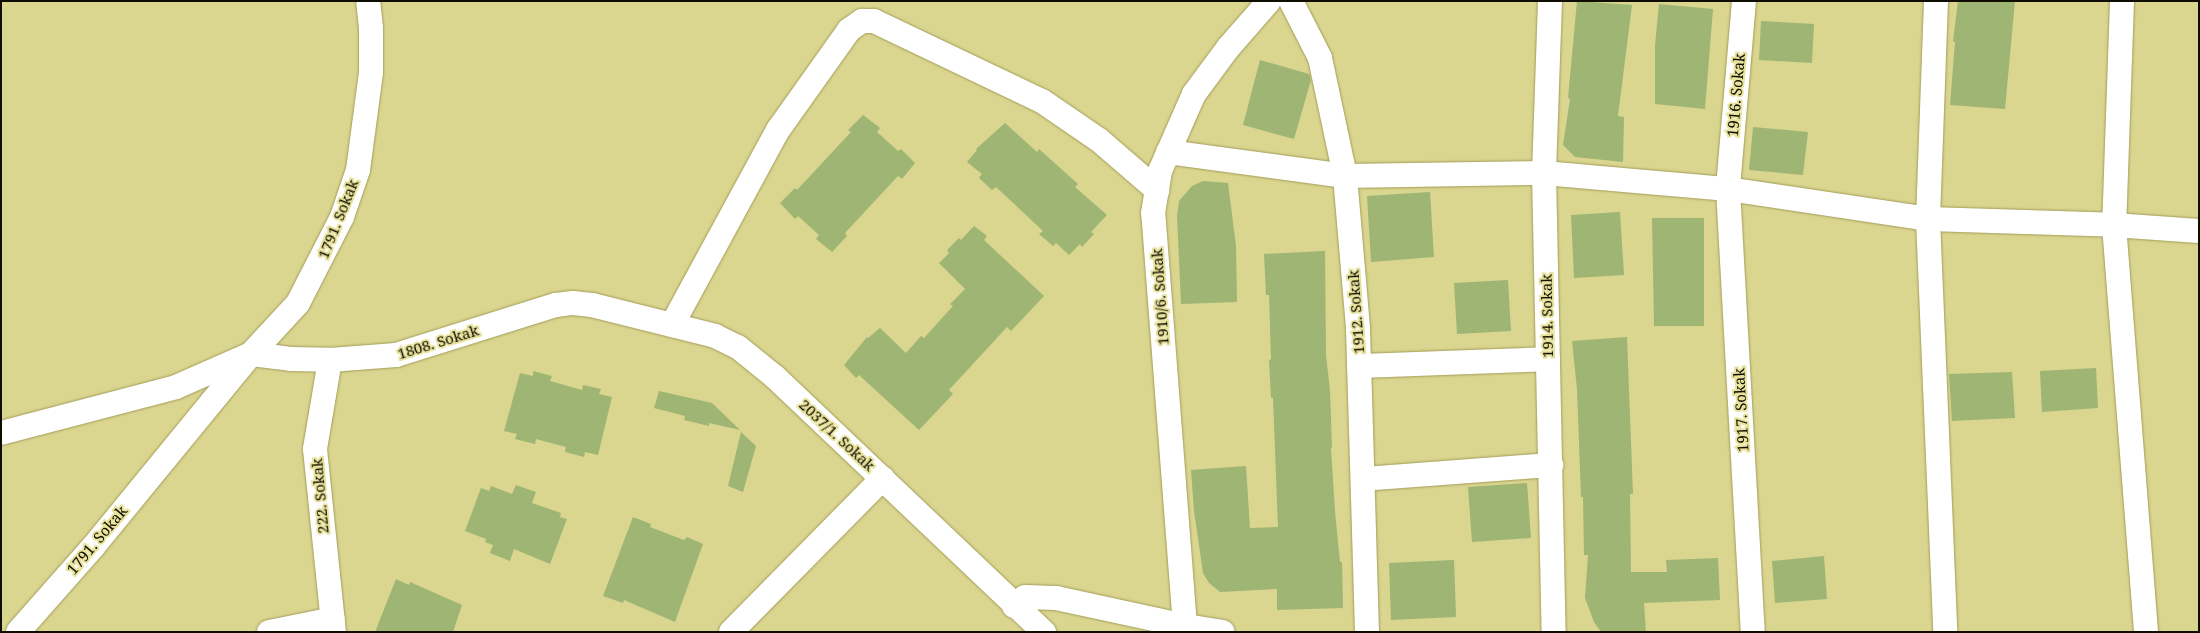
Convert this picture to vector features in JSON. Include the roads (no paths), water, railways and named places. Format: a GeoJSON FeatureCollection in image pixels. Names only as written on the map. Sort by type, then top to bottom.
{"type":"FeatureCollection","features":[{"type":"Feature","properties":{"kind":"street","name":"1791. Sokak"},"geometry":{"type":"LineString","coordinates":[[18,632],[93,547],[251,354],[298,303],[321,262],[346,208],[358,170],[366,124],[371,72],[371,28],[368,1]]}},
{"type":"Feature","properties":{"kind":"street","name":"1910/6. Sokak"},"geometry":{"type":"LineString","coordinates":[[1183,629],[1153,213],[1157,190],[1168,152],[1194,94],[1228,48],[1268,1]]}},
{"type":"Feature","properties":{"kind":"street","name":"1912. Sokak"},"geometry":{"type":"LineString","coordinates":[[1292,1],[1320,58],[1346,176],[1359,366],[1368,632]]}},
{"type":"Feature","properties":{"kind":"street","name":"1914. Sokak"},"geometry":{"type":"LineString","coordinates":[[1550,1],[1544,173],[1554,632]]}},
{"type":"Feature","properties":{"kind":"street","name":"1916. Sokak"},"geometry":{"type":"LineString","coordinates":[[1728,188],[1744,1]]}},
{"type":"Feature","properties":{"kind":"street"},"geometry":{"type":"LineString","coordinates":[[1936,1],[1928,219],[1945,632]]}},
{"type":"Feature","properties":{"kind":"street"},"geometry":{"type":"LineString","coordinates":[[2122,1],[2114,225],[2146,632]]}},
{"type":"Feature","properties":{"kind":"street"},"geometry":{"type":"LineString","coordinates":[[672,324],[783,122],[849,30],[862,21],[874,21],[1042,101],[1099,140],[1157,190]]}},
{"type":"Feature","properties":{"kind":"street"},"geometry":{"type":"LineString","coordinates":[[1168,152],[1346,176],[1544,173],[1728,188],[1928,219],[2114,225],[2199,231]]}},
{"type":"Feature","properties":{"kind":"street","name":"1917. Sokak"},"geometry":{"type":"LineString","coordinates":[[1728,188],[1753,632]]}},
{"type":"Feature","properties":{"kind":"street","name":"1808. Sokak"},"geometry":{"type":"LineString","coordinates":[[251,354],[291,359],[330,360],[396,355],[556,304],[592,305]]}},
{"type":"Feature","properties":{"kind":"street","name":"2037/1. Sokak"},"geometry":{"type":"LineString","coordinates":[[592,305],[715,336],[738,347],[775,378],[883,478],[1014,606],[1044,632]]}},
{"type":"Feature","properties":{"kind":"street","name":"1791. Sokak"},"geometry":{"type":"LineString","coordinates":[[1,433],[176,387],[251,354]]}},
{"type":"Feature","properties":{"kind":"street","name":"222. Sokak"},"geometry":{"type":"LineString","coordinates":[[330,360],[315,449],[334,625]]}},
{"type":"Feature","properties":{"kind":"street"},"geometry":{"type":"LineString","coordinates":[[1359,366],[1548,360]]}},
{"type":"Feature","properties":{"kind":"street"},"geometry":{"type":"LineString","coordinates":[[1362,479],[1551,465]]}},
{"type":"Feature","properties":{"kind":"street"},"geometry":{"type":"LineString","coordinates":[[731,632],[883,478]]}},
{"type":"Feature","properties":{"kind":"street"},"geometry":{"type":"LineString","coordinates":[[1014,606],[1025,597],[1056,598],[1183,629],[1223,632]]}},
{"type":"Feature","properties":{"kind":"street"},"geometry":{"type":"LineString","coordinates":[[269,632],[334,625]]}}]}
